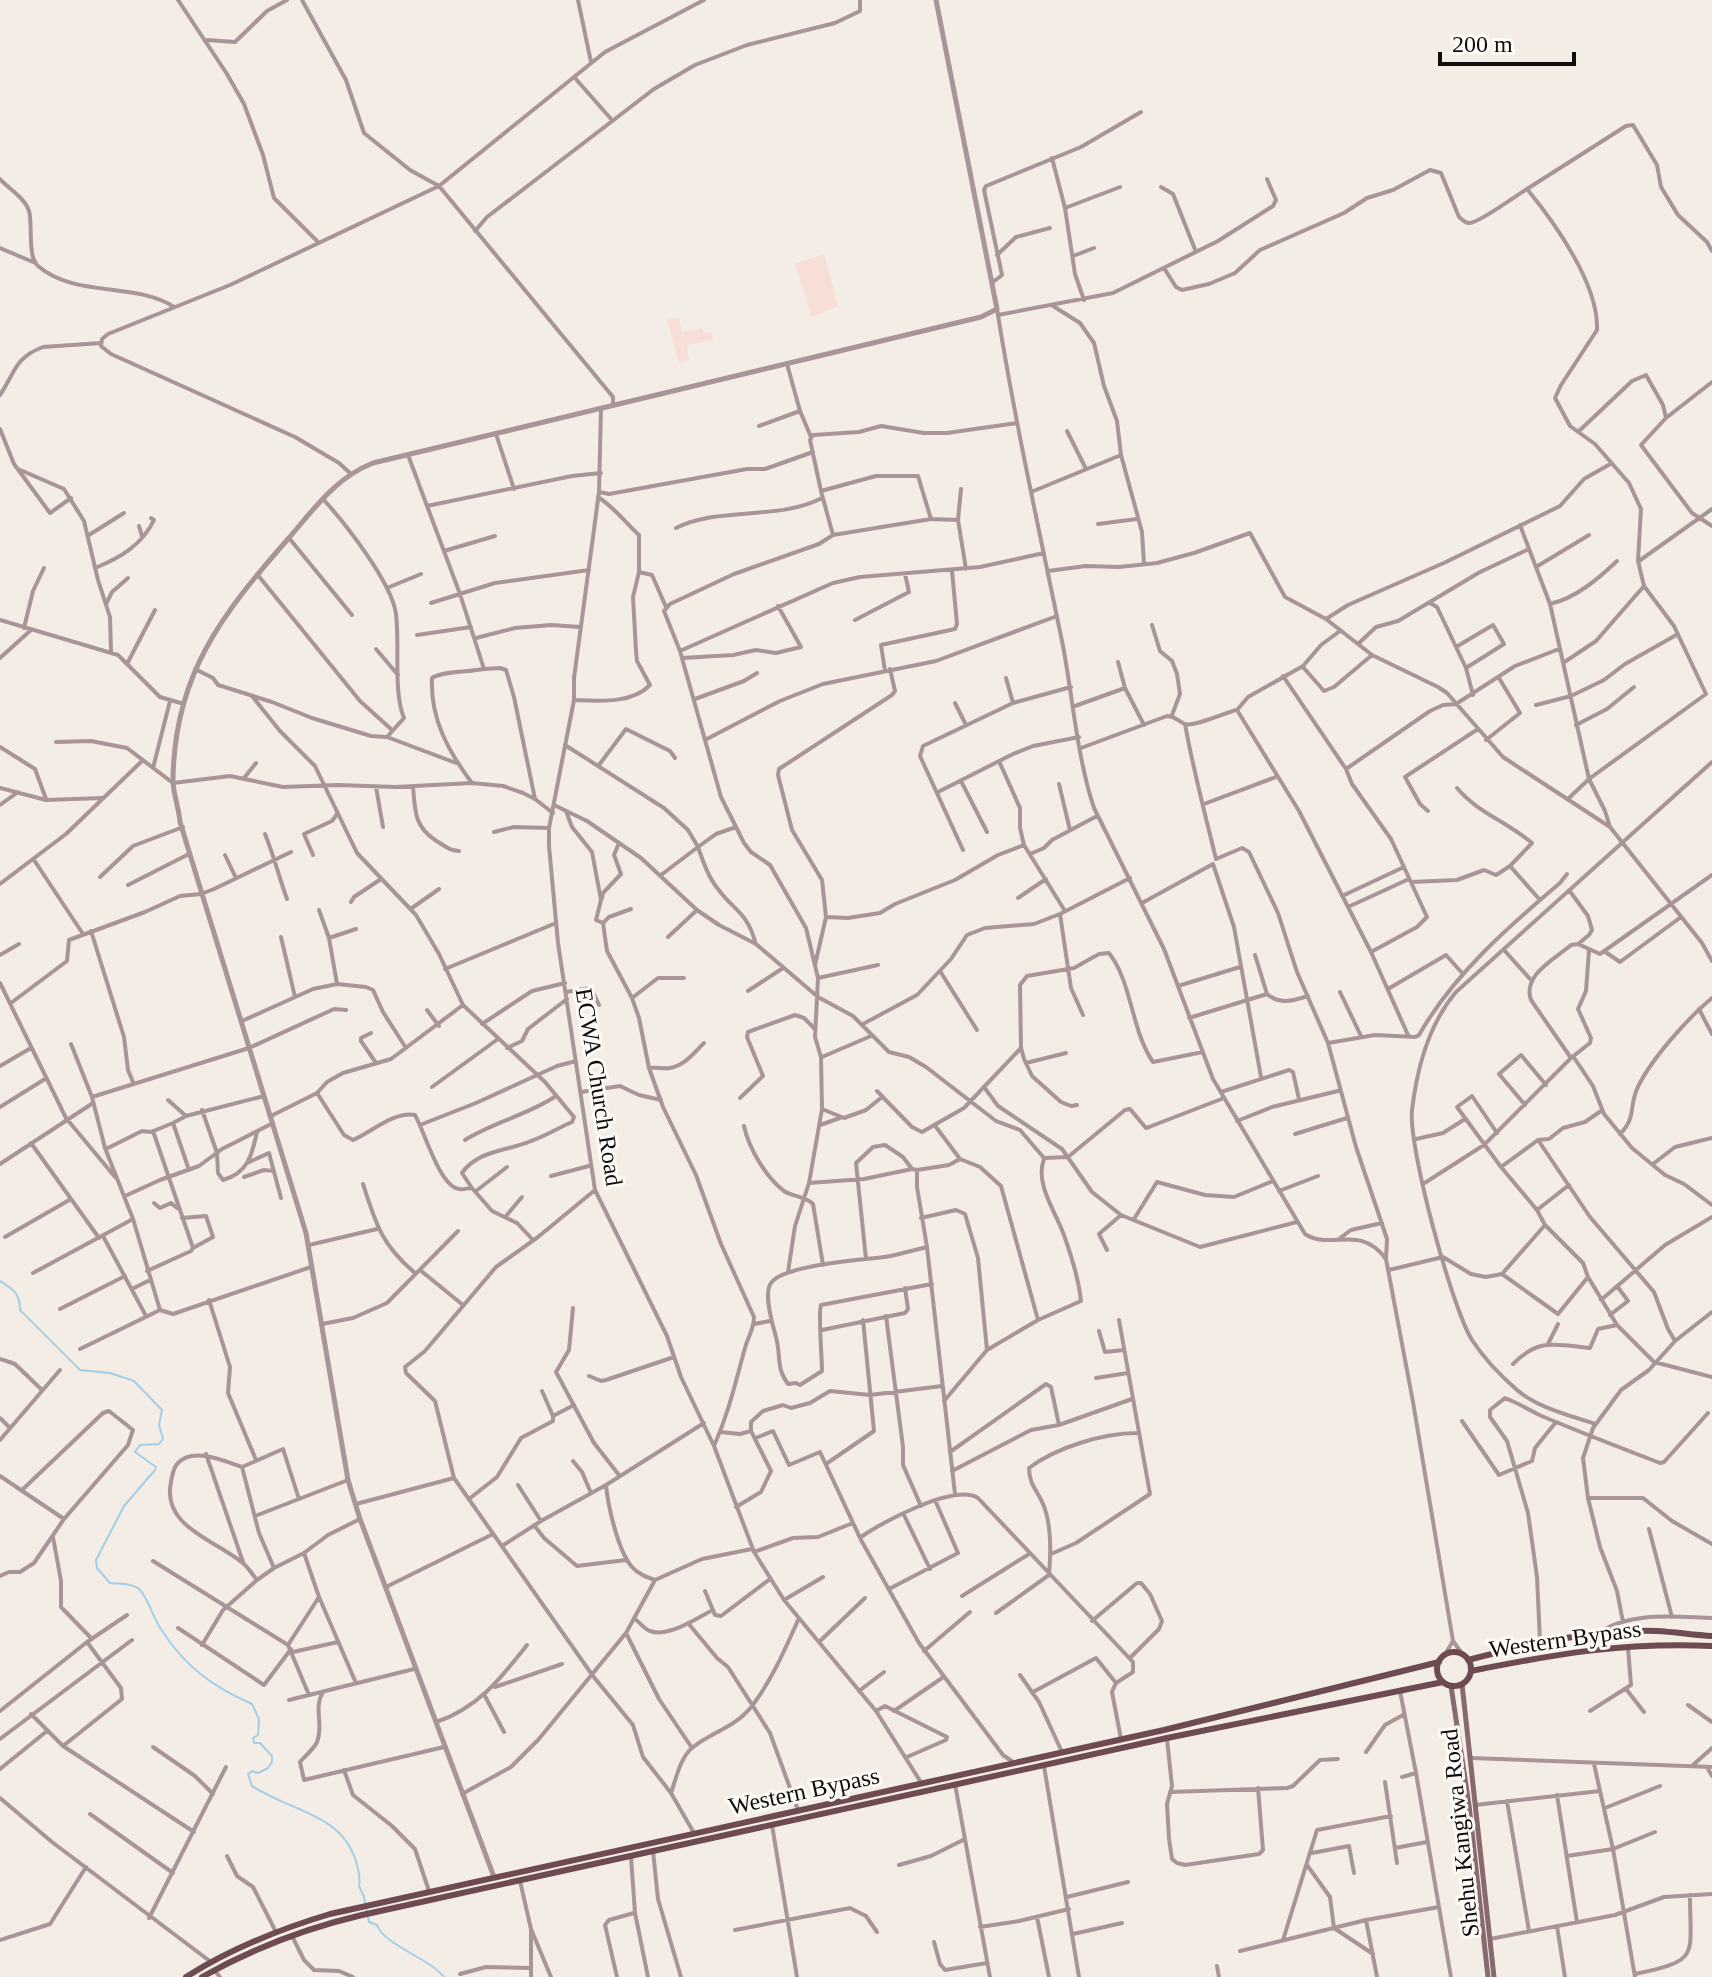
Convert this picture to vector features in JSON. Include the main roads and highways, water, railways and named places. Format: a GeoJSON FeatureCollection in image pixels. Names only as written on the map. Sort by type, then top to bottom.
{"type":"FeatureCollection","features":[{"type":"Feature","properties":{"kind":"main road","name":"Western Bypass"},"geometry":{"type":"LineString","coordinates":[[1466,1658],[1540,1641],[1598,1634],[1658,1631],[1712,1636]]}},
{"type":"Feature","properties":{"kind":"main road","name":"Western Bypass"},"geometry":{"type":"LineString","coordinates":[[1471,1671],[1574,1650],[1627,1646],[1712,1646]]}},
{"type":"Feature","properties":{"kind":"main road"},"geometry":{"type":"LineString","coordinates":[[1455,1652],[1466,1658],[1471,1671],[1462,1684],[1451,1686],[1443,1682],[1437,1671],[1444,1656],[1455,1652]]}},
{"type":"Feature","properties":{"kind":"main road","name":"Western Bypass"},"geometry":{"type":"LineString","coordinates":[[202,1977],[292,1936],[331,1922],[653,1851],[771,1821],[798,1810],[1121,1739],[1439,1662]]}},
{"type":"Feature","properties":{"kind":"main road","name":"Western Bypass"},"geometry":{"type":"LineString","coordinates":[[186,1977],[276,1932],[330,1914],[694,1833],[771,1821],[955,1784],[1443,1682]]}},
{"type":"Feature","properties":{"kind":"main road","name":"Shehu Kangiwa Road"},"geometry":{"type":"LineString","coordinates":[[1462,1684],[1488,1977]]}},
{"type":"Feature","properties":{"kind":"main road","name":"Shehu Kangiwa Road"},"geometry":{"type":"LineString","coordinates":[[1451,1686],[1494,1977]]}},
{"type":"Feature","properties":{"kind":"waterway"},"geometry":{"type":"LineString","coordinates":[[0,1281],[15,1292],[20,1310],[80,1370],[110,1373],[134,1381],[162,1410],[159,1425],[163,1439],[159,1444],[140,1445],[135,1452],[156,1467],[155,1470],[124,1506],[96,1560],[97,1568],[110,1583],[130,1585],[140,1590],[179,1654],[212,1683],[252,1704],[259,1719],[254,1743],[260,1743],[272,1756],[268,1768],[248,1774],[252,1786],[312,1815],[339,1833],[356,1861],[369,1922],[377,1925],[388,1939],[444,1977]]}}]}
